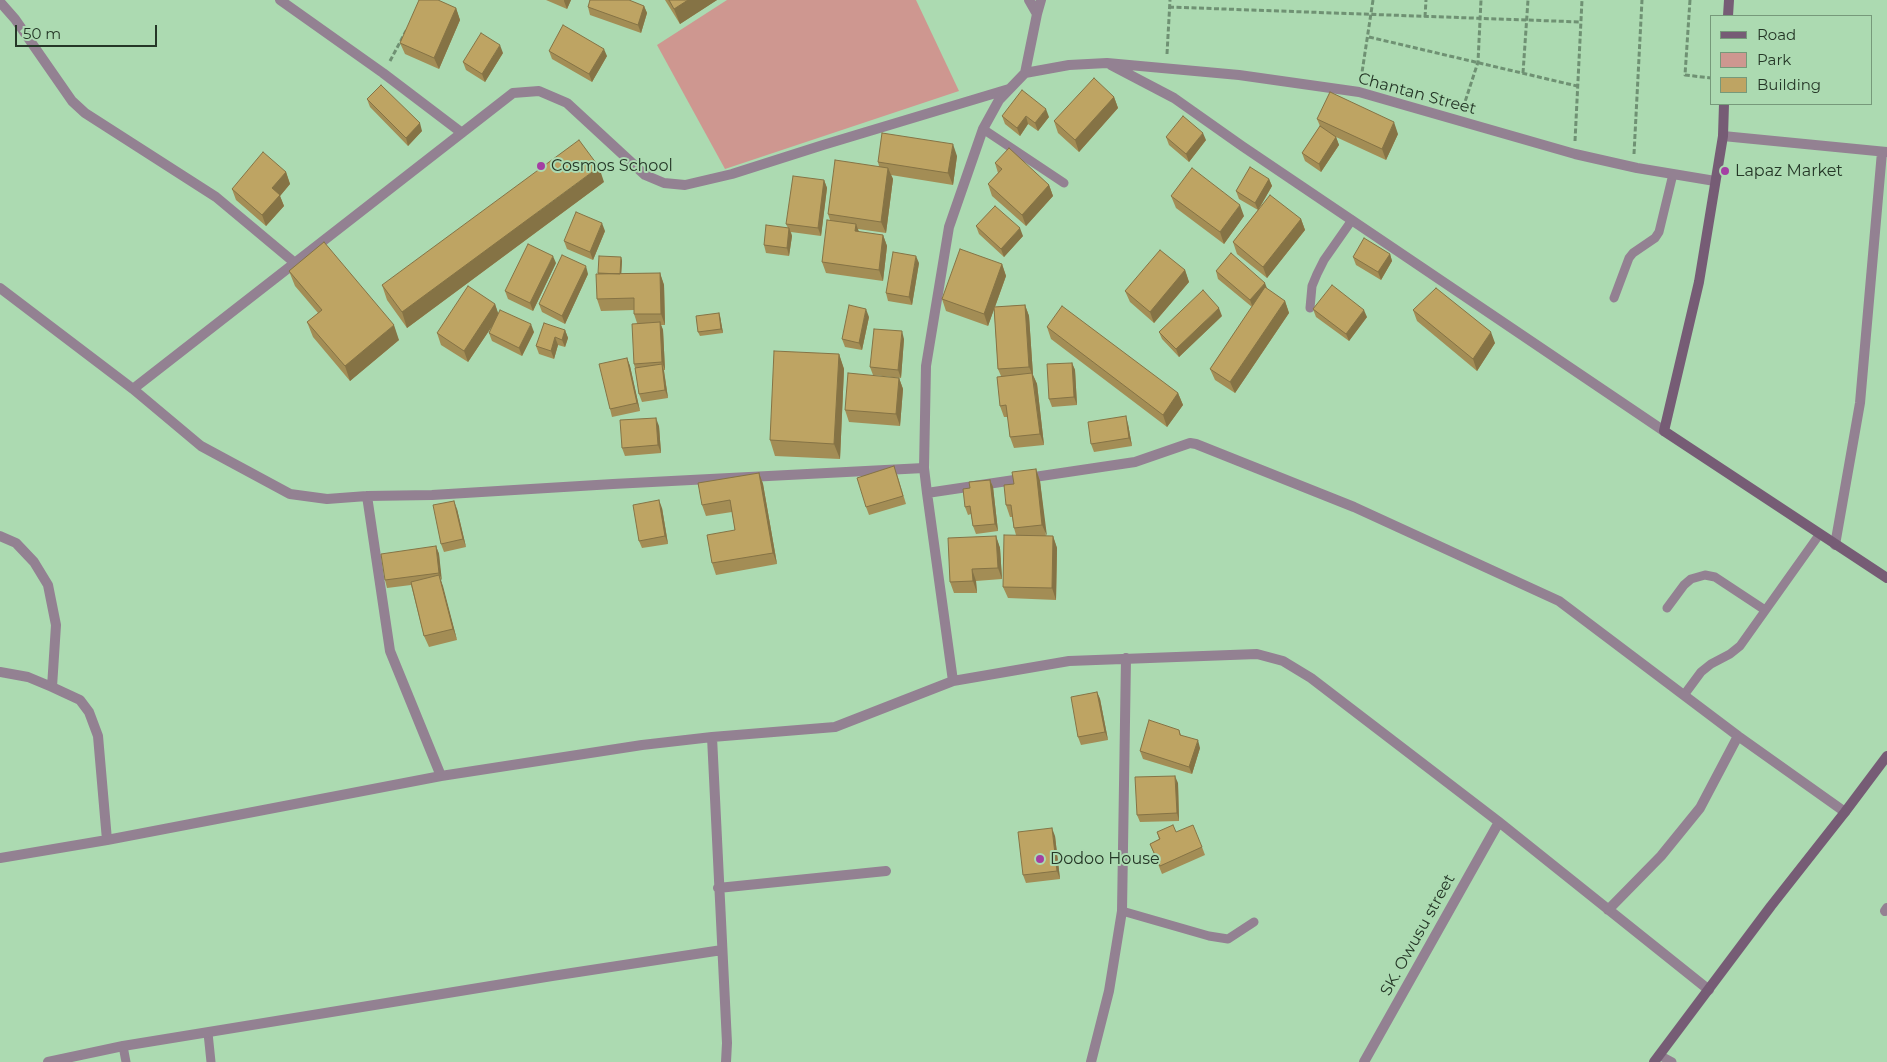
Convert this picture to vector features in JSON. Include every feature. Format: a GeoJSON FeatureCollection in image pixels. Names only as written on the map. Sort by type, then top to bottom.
{"type":"FeatureCollection","features":[{"type":"Feature","properties":{"kind":"street"},"geometry":{"type":"LineString","coordinates":[[280,0],[383,72],[462,133]]}},
{"type":"Feature","properties":{"kind":"street"},"geometry":{"type":"LineString","coordinates":[[1029,0],[1037,14]]}},
{"type":"Feature","properties":{"kind":"street"},"geometry":{"type":"LineString","coordinates":[[953,681],[926,493],[924,468],[926,366],[949,228],[983,129],[999,100],[1025,73],[1037,14],[1042,0]]}},
{"type":"Feature","properties":{"kind":"street"},"geometry":{"type":"LineString","coordinates":[[1728,15],[1729,0]]}},
{"type":"Feature","properties":{"kind":"street"},"geometry":{"type":"LineString","coordinates":[[0,2],[15,19],[72,101],[85,112],[216,197],[295,263]]}},
{"type":"Feature","properties":{"kind":"street"},"geometry":{"type":"LineString","coordinates":[[1107,63],[1174,98],[1664,431],[1819,535],[1887,578]]}},
{"type":"Feature","properties":{"kind":"street","name":"Chantan Street"},"geometry":{"type":"LineString","coordinates":[[1025,73],[1069,65],[1107,63],[1239,75],[1359,92],[1575,154],[1633,167],[1716,181]]}},
{"type":"Feature","properties":{"kind":"street"},"geometry":{"type":"LineString","coordinates":[[133,388],[513,93],[539,91],[567,103],[645,175],[664,183],[685,185],[732,174],[1010,89]]}},
{"type":"Feature","properties":{"kind":"street"},"geometry":{"type":"LineString","coordinates":[[1664,431],[1699,282],[1723,136],[1724,105]]}},
{"type":"Feature","properties":{"kind":"street"},"geometry":{"type":"LineString","coordinates":[[1723,136],[1884,152],[1860,403],[1835,545]]}},
{"type":"Feature","properties":{"kind":"street"},"geometry":{"type":"LineString","coordinates":[[0,288],[133,388],[201,446],[290,494],[327,499],[367,496],[432,496],[613,484],[924,468]]}},
{"type":"Feature","properties":{"kind":"street"},"geometry":{"type":"LineString","coordinates":[[926,493],[1135,462],[1190,444],[1196,444],[1354,507],[1559,601],[1738,736],[1845,812]]}},
{"type":"Feature","properties":{"kind":"street"},"geometry":{"type":"LineString","coordinates":[[367,496],[390,651],[441,776]]}},
{"type":"Feature","properties":{"kind":"street"},"geometry":{"type":"LineString","coordinates":[[0,536],[16,543],[34,562],[48,585],[56,625],[52,687]]}},
{"type":"Feature","properties":{"kind":"street"},"geometry":{"type":"LineString","coordinates":[[0,858],[107,840],[441,776],[642,745],[712,737],[835,728],[953,681],[1069,661],[1257,654],[1283,661],[1311,678],[1499,822],[1709,990]]}},
{"type":"Feature","properties":{"kind":"street"},"geometry":{"type":"LineString","coordinates":[[1091,1062],[1109,990],[1122,911],[1126,658]]}},
{"type":"Feature","properties":{"kind":"street"},"geometry":{"type":"LineString","coordinates":[[0,672],[28,677],[52,687],[80,700],[89,712],[98,736],[107,840]]}},
{"type":"Feature","properties":{"kind":"street"},"geometry":{"type":"LineString","coordinates":[[1608,910],[1661,856],[1700,808],[1738,736]]}},
{"type":"Feature","properties":{"kind":"street"},"geometry":{"type":"LineString","coordinates":[[712,737],[726,1062]]}},
{"type":"Feature","properties":{"kind":"street"},"geometry":{"type":"LineString","coordinates":[[1657,1058],[1887,756]]}},
{"type":"Feature","properties":{"kind":"street","name":"SK. Owusu street"},"geometry":{"type":"LineString","coordinates":[[1364,1062],[1499,822]]}},
{"type":"Feature","properties":{"kind":"street"},"geometry":{"type":"LineString","coordinates":[[718,888],[886,872]]}},
{"type":"Feature","properties":{"kind":"street"},"geometry":{"type":"LineString","coordinates":[[48,1062],[123,1046],[722,950]]}},
{"type":"Feature","properties":{"kind":"lane"},"geometry":{"type":"LineString","coordinates":[[983,129],[1064,184]]}},
{"type":"Feature","properties":{"kind":"lane"},"geometry":{"type":"LineString","coordinates":[[1614,298],[1629,258],[1659,232],[1673,174]]}},
{"type":"Feature","properties":{"kind":"lane"},"geometry":{"type":"LineString","coordinates":[[1310,308],[1312,286],[1317,274],[1324,260],[1352,220]]}},
{"type":"Feature","properties":{"kind":"lane"},"geometry":{"type":"LineString","coordinates":[[1684,695],[1700,672],[1740,646],[1819,535]]}},
{"type":"Feature","properties":{"kind":"lane"},"geometry":{"type":"LineString","coordinates":[[1667,608],[1684,584],[1691,579],[1705,575],[1715,577],[1765,610]]}},
{"type":"Feature","properties":{"kind":"lane"},"geometry":{"type":"LineString","coordinates":[[1122,911],[1209,936],[1228,939],[1237,935],[1254,922]]}},
{"type":"Feature","properties":{"kind":"lane"},"geometry":{"type":"LineString","coordinates":[[208,1033],[211,1062]]}},
{"type":"Feature","properties":{"kind":"lane"},"geometry":{"type":"LineString","coordinates":[[123,1046],[126,1062]]}},
{"type":"Feature","properties":{"kind":"lane"},"geometry":{"type":"LineString","coordinates":[[1657,1058],[1672,1062]]}},
{"type":"Feature","properties":{"kind":"path"},"geometry":{"type":"LineString","coordinates":[[1166,68],[1170,0]]}},
{"type":"Feature","properties":{"kind":"path"},"geometry":{"type":"LineString","coordinates":[[1359,92],[1369,37],[1373,0]]}},
{"type":"Feature","properties":{"kind":"path"},"geometry":{"type":"LineString","coordinates":[[1425,17],[1426,0]]}},
{"type":"Feature","properties":{"kind":"path"},"geometry":{"type":"LineString","coordinates":[[1459,121],[1478,62],[1482,0]]}},
{"type":"Feature","properties":{"kind":"path"},"geometry":{"type":"LineString","coordinates":[[1523,73],[1528,0]]}},
{"type":"Feature","properties":{"kind":"path"},"geometry":{"type":"LineString","coordinates":[[1575,154],[1582,0]]}},
{"type":"Feature","properties":{"kind":"path"},"geometry":{"type":"LineString","coordinates":[[1633,167],[1642,0]]}},
{"type":"Feature","properties":{"kind":"path"},"geometry":{"type":"LineString","coordinates":[[1690,0],[1685,75],[1710,78]]}},
{"type":"Feature","properties":{"kind":"path"},"geometry":{"type":"LineString","coordinates":[[1169,7],[1372,16],[1581,22]]}},
{"type":"Feature","properties":{"kind":"path"},"geometry":{"type":"LineString","coordinates":[[383,72],[411,21]]}},
{"type":"Feature","properties":{"kind":"path"},"geometry":{"type":"LineString","coordinates":[[1369,37],[1578,86]]}},
{"type":"Feature","properties":{"kind":"green space"},"geometry":{"type":"Polygon","coordinates":[[[727,0],[916,0],[959,91],[725,169],[657,45],[727,0]]]}},
{"type":"Feature","properties":{"kind":"building"},"geometry":{"type":"Polygon","coordinates":[[[419,0],[438,0],[456,8],[434,58],[400,43],[419,0]]]}},
{"type":"Feature","properties":{"kind":"building"},"geometry":{"type":"Polygon","coordinates":[[[590,0],[629,0],[644,6],[638,25],[588,7],[590,0]]]}},
{"type":"Feature","properties":{"kind":"building"},"geometry":{"type":"Polygon","coordinates":[[[669,0],[688,0],[674,9],[669,0]]]}},
{"type":"Feature","properties":{"kind":"building"},"geometry":{"type":"Polygon","coordinates":[[[563,25],[604,49],[589,74],[549,51],[563,25]]]}},
{"type":"Feature","properties":{"kind":"building"},"geometry":{"type":"Polygon","coordinates":[[[481,33],[500,45],[482,74],[463,62],[481,33]]]}},
{"type":"Feature","properties":{"kind":"building"},"geometry":{"type":"Polygon","coordinates":[[[1094,78],[1114,97],[1075,140],[1054,121],[1094,78]]]}},
{"type":"Feature","properties":{"kind":"building"},"geometry":{"type":"Polygon","coordinates":[[[381,85],[420,123],[406,138],[367,99],[381,85]]]}},
{"type":"Feature","properties":{"kind":"building"},"geometry":{"type":"Polygon","coordinates":[[[1022,90],[1046,109],[1035,123],[1026,116],[1017,128],[1002,116],[1022,90]]]}},
{"type":"Feature","properties":{"kind":"building"},"geometry":{"type":"Polygon","coordinates":[[[1330,92],[1394,122],[1382,149],[1317,119],[1330,92]]]}},
{"type":"Feature","properties":{"kind":"building"},"geometry":{"type":"Polygon","coordinates":[[[1183,116],[1203,133],[1186,154],[1166,137],[1183,116]]]}},
{"type":"Feature","properties":{"kind":"building"},"geometry":{"type":"Polygon","coordinates":[[[1320,126],[1336,137],[1319,164],[1302,153],[1320,126]]]}},
{"type":"Feature","properties":{"kind":"building"},"geometry":{"type":"Polygon","coordinates":[[[882,133],[953,144],[948,173],[878,162],[882,133]]]}},
{"type":"Feature","properties":{"kind":"building"},"geometry":{"type":"Polygon","coordinates":[[[579,140],[599,167],[402,312],[382,285],[579,140]]]}},
{"type":"Feature","properties":{"kind":"building"},"geometry":{"type":"Polygon","coordinates":[[[1009,148],[1049,185],[1022,215],[988,184],[1002,169],[995,163],[1009,148]]]}},
{"type":"Feature","properties":{"kind":"building"},"geometry":{"type":"Polygon","coordinates":[[[263,152],[286,172],[272,188],[280,195],[262,215],[232,189],[263,152]]]}},
{"type":"Feature","properties":{"kind":"building"},"geometry":{"type":"Polygon","coordinates":[[[835,160],[888,168],[881,222],[828,214],[835,160]]]}},
{"type":"Feature","properties":{"kind":"building"},"geometry":{"type":"Polygon","coordinates":[[[1250,167],[1269,179],[1255,203],[1236,191],[1250,167]]]}},
{"type":"Feature","properties":{"kind":"building"},"geometry":{"type":"Polygon","coordinates":[[[1192,168],[1240,205],[1220,232],[1171,196],[1192,168]]]}},
{"type":"Feature","properties":{"kind":"building"},"geometry":{"type":"Polygon","coordinates":[[[793,176],[824,180],[818,228],[786,224],[793,176]]]}},
{"type":"Feature","properties":{"kind":"building"},"geometry":{"type":"Polygon","coordinates":[[[1270,195],[1301,219],[1263,267],[1233,242],[1270,195]]]}},
{"type":"Feature","properties":{"kind":"building"},"geometry":{"type":"Polygon","coordinates":[[[995,206],[1020,228],[1001,249],[976,226],[995,206]]]}},
{"type":"Feature","properties":{"kind":"building"},"geometry":{"type":"Polygon","coordinates":[[[576,212],[602,223],[590,252],[564,241],[576,212]]]}},
{"type":"Feature","properties":{"kind":"building"},"geometry":{"type":"Polygon","coordinates":[[[827,220],[856,224],[855,231],[883,235],[879,270],[822,262],[827,220]]]}},
{"type":"Feature","properties":{"kind":"building"},"geometry":{"type":"Polygon","coordinates":[[[766,225],[789,228],[787,248],[764,245],[766,225]]]}},
{"type":"Feature","properties":{"kind":"building"},"geometry":{"type":"Polygon","coordinates":[[[1364,238],[1390,254],[1378,272],[1353,257],[1364,238]]]}},
{"type":"Feature","properties":{"kind":"building"},"geometry":{"type":"Polygon","coordinates":[[[324,242],[394,325],[345,366],[307,322],[322,310],[289,271],[324,242]]]}},
{"type":"Feature","properties":{"kind":"building"},"geometry":{"type":"Polygon","coordinates":[[[528,244],[553,256],[530,303],[505,291],[528,244]]]}},
{"type":"Feature","properties":{"kind":"building"},"geometry":{"type":"Polygon","coordinates":[[[960,249],[1002,264],[984,314],[942,299],[960,249]]]}},
{"type":"Feature","properties":{"kind":"building"},"geometry":{"type":"Polygon","coordinates":[[[1160,250],[1185,270],[1150,312],[1125,291],[1160,250]]]}},
{"type":"Feature","properties":{"kind":"building"},"geometry":{"type":"Polygon","coordinates":[[[893,252],[916,256],[909,297],[886,293],[893,252]]]}},
{"type":"Feature","properties":{"kind":"building"},"geometry":{"type":"Polygon","coordinates":[[[1231,253],[1265,283],[1250,300],[1216,271],[1231,253]]]}},
{"type":"Feature","properties":{"kind":"building"},"geometry":{"type":"Polygon","coordinates":[[[562,255],[586,266],[562,316],[539,304],[562,255]]]}},
{"type":"Feature","properties":{"kind":"building"},"geometry":{"type":"Polygon","coordinates":[[[599,256],[621,257],[620,274],[598,273],[599,256]]]}},
{"type":"Feature","properties":{"kind":"building"},"geometry":{"type":"Polygon","coordinates":[[[660,273],[661,314],[634,314],[634,298],[597,299],[596,274],[660,273]]]}},
{"type":"Feature","properties":{"kind":"building"},"geometry":{"type":"Polygon","coordinates":[[[1332,285],[1364,310],[1346,334],[1313,309],[1332,285]]]}},
{"type":"Feature","properties":{"kind":"building"},"geometry":{"type":"Polygon","coordinates":[[[468,286],[495,304],[464,351],[437,333],[468,286]]]}},
{"type":"Feature","properties":{"kind":"building"},"geometry":{"type":"Polygon","coordinates":[[[1265,287],[1285,301],[1230,382],[1210,369],[1265,287]]]}},
{"type":"Feature","properties":{"kind":"building"},"geometry":{"type":"Polygon","coordinates":[[[1436,288],[1491,332],[1473,359],[1413,310],[1436,288]]]}},
{"type":"Feature","properties":{"kind":"building"},"geometry":{"type":"Polygon","coordinates":[[[1203,290],[1219,308],[1176,349],[1159,332],[1203,290]]]}},
{"type":"Feature","properties":{"kind":"building"},"geometry":{"type":"Polygon","coordinates":[[[849,305],[866,309],[859,343],[842,339],[849,305]]]}},
{"type":"Feature","properties":{"kind":"building"},"geometry":{"type":"Polygon","coordinates":[[[1025,305],[1029,367],[998,369],[994,307],[1025,305]]]}},
{"type":"Feature","properties":{"kind":"building"},"geometry":{"type":"Polygon","coordinates":[[[1062,306],[1178,393],[1163,415],[1047,327],[1062,306]]]}},
{"type":"Feature","properties":{"kind":"building"},"geometry":{"type":"Polygon","coordinates":[[[500,310],[531,324],[519,348],[489,333],[500,310]]]}},
{"type":"Feature","properties":{"kind":"building"},"geometry":{"type":"Polygon","coordinates":[[[719,313],[721,329],[698,332],[696,316],[719,313]]]}},
{"type":"Feature","properties":{"kind":"building"},"geometry":{"type":"Polygon","coordinates":[[[660,322],[662,362],[634,364],[632,324],[660,322]]]}},
{"type":"Feature","properties":{"kind":"building"},"geometry":{"type":"Polygon","coordinates":[[[544,323],[565,330],[562,340],[555,337],[551,351],[536,346],[544,323]]]}},
{"type":"Feature","properties":{"kind":"building"},"geometry":{"type":"Polygon","coordinates":[[[874,329],[902,331],[898,370],[870,367],[874,329]]]}},
{"type":"Feature","properties":{"kind":"building"},"geometry":{"type":"Polygon","coordinates":[[[774,351],[839,354],[834,444],[770,440],[774,351]]]}},
{"type":"Feature","properties":{"kind":"building"},"geometry":{"type":"Polygon","coordinates":[[[627,358],[637,403],[610,409],[599,364],[627,358]]]}},
{"type":"Feature","properties":{"kind":"building"},"geometry":{"type":"Polygon","coordinates":[[[1072,363],[1074,397],[1049,399],[1047,364],[1072,363]]]}},
{"type":"Feature","properties":{"kind":"building"},"geometry":{"type":"Polygon","coordinates":[[[662,364],[665,390],[639,394],[635,368],[662,364]]]}},
{"type":"Feature","properties":{"kind":"building"},"geometry":{"type":"Polygon","coordinates":[[[848,373],[899,378],[896,414],[845,410],[848,373]]]}},
{"type":"Feature","properties":{"kind":"building"},"geometry":{"type":"Polygon","coordinates":[[[1032,373],[1040,434],[1010,437],[1006,405],[1000,406],[997,377],[1032,373]]]}},
{"type":"Feature","properties":{"kind":"building"},"geometry":{"type":"Polygon","coordinates":[[[1126,416],[1129,438],[1091,444],[1088,422],[1126,416]]]}},
{"type":"Feature","properties":{"kind":"building"},"geometry":{"type":"Polygon","coordinates":[[[656,418],[658,445],[622,448],[620,420],[656,418]]]}},
{"type":"Feature","properties":{"kind":"building"},"geometry":{"type":"Polygon","coordinates":[[[894,466],[903,496],[866,507],[857,478],[894,466]]]}},
{"type":"Feature","properties":{"kind":"building"},"geometry":{"type":"Polygon","coordinates":[[[1036,469],[1042,525],[1014,528],[1011,505],[1006,505],[1004,485],[1014,484],[1012,472],[1036,469]]]}},
{"type":"Feature","properties":{"kind":"building"},"geometry":{"type":"Polygon","coordinates":[[[759,473],[773,553],[712,563],[707,535],[735,530],[730,500],[702,505],[698,483],[759,473]]]}},
{"type":"Feature","properties":{"kind":"building"},"geometry":{"type":"Polygon","coordinates":[[[990,480],[995,524],[973,526],[970,506],[965,507],[963,489],[970,488],[969,482],[990,480]]]}},
{"type":"Feature","properties":{"kind":"building"},"geometry":{"type":"Polygon","coordinates":[[[659,500],[665,536],[639,541],[633,505],[659,500]]]}},
{"type":"Feature","properties":{"kind":"building"},"geometry":{"type":"Polygon","coordinates":[[[454,501],[463,539],[441,544],[433,505],[454,501]]]}},
{"type":"Feature","properties":{"kind":"building"},"geometry":{"type":"Polygon","coordinates":[[[1004,535],[1053,536],[1052,588],[1003,587],[1004,535]]]}},
{"type":"Feature","properties":{"kind":"building"},"geometry":{"type":"Polygon","coordinates":[[[996,536],[998,568],[972,569],[973,581],[950,582],[948,538],[996,536]]]}},
{"type":"Feature","properties":{"kind":"building"},"geometry":{"type":"Polygon","coordinates":[[[436,546],[439,573],[385,580],[381,554],[436,546]]]}},
{"type":"Feature","properties":{"kind":"building"},"geometry":{"type":"Polygon","coordinates":[[[439,575],[453,629],[424,636],[411,582],[439,575]]]}},
{"type":"Feature","properties":{"kind":"building"},"geometry":{"type":"Polygon","coordinates":[[[1097,692],[1105,732],[1078,737],[1071,697],[1097,692]]]}},
{"type":"Feature","properties":{"kind":"building"},"geometry":{"type":"Polygon","coordinates":[[[1149,720],[1179,730],[1180,735],[1198,740],[1189,767],[1140,751],[1149,720]]]}},
{"type":"Feature","properties":{"kind":"building"},"geometry":{"type":"Polygon","coordinates":[[[1175,776],[1177,813],[1137,815],[1135,777],[1175,776]]]}},
{"type":"Feature","properties":{"kind":"building"},"geometry":{"type":"Polygon","coordinates":[[[1173,825],[1176,832],[1193,825],[1202,847],[1160,866],[1150,844],[1160,839],[1157,832],[1173,825]]]}},
{"type":"Feature","properties":{"kind":"building","name":"Dodoo House"},"geometry":{"type":"Polygon","coordinates":[[[1052,828],[1057,871],[1023,875],[1018,832],[1052,828]]]}},
{"type":"Feature","properties":{"kind":"place","name":"Cosmos School"},"geometry":{"type":"Point","coordinates":[541,166]}},
{"type":"Feature","properties":{"kind":"place","name":"Lapaz Market"},"geometry":{"type":"Point","coordinates":[1725,171]}},
{"type":"Feature","properties":{"kind":"place","name":"Dodoo House"},"geometry":{"type":"Point","coordinates":[1040,859]}}]}
